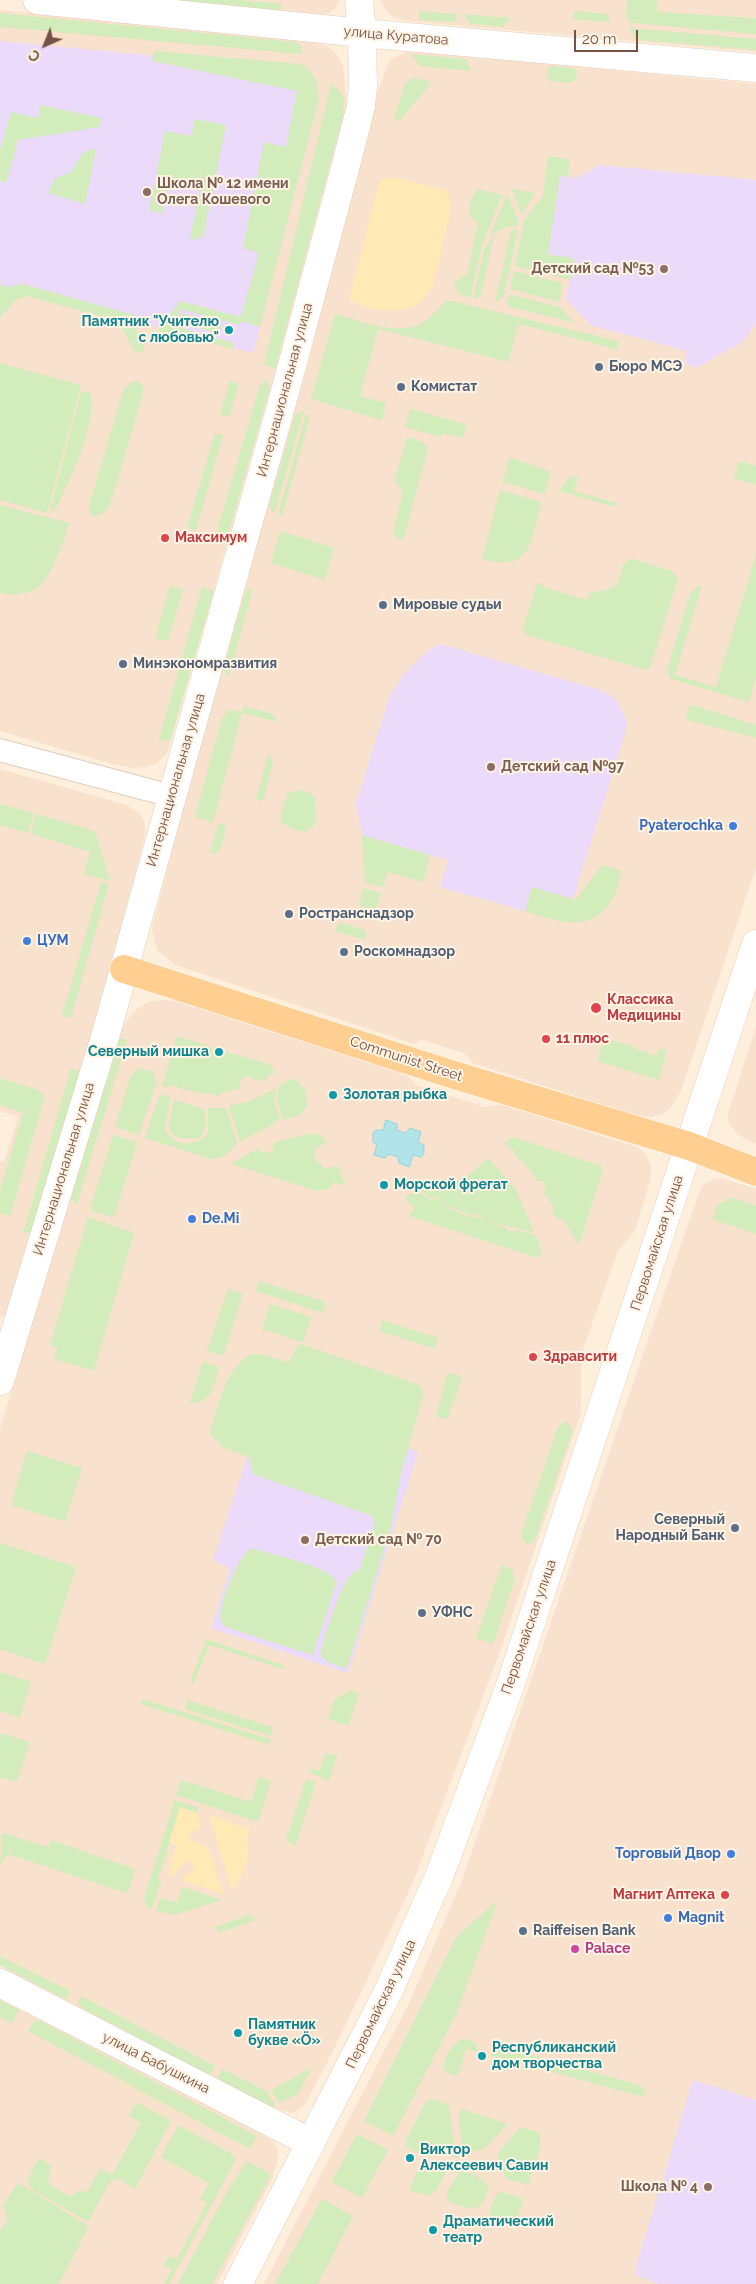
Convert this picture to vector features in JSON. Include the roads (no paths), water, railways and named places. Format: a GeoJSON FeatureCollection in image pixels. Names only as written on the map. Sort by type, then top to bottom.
{"type":"FeatureCollection","features":[{"type":"Feature","properties":{"kind":"main road","name":"Сommunist Street"},"geometry":{"type":"LineString","coordinates":[[124,969],[454,1075],[689,1146]]}},
{"type":"Feature","properties":{"kind":"main road"},"geometry":{"type":"LineString","coordinates":[[689,1146],[744,1154],[756,1158]]}},
{"type":"Feature","properties":{"kind":"main road"},"geometry":{"type":"LineString","coordinates":[[689,1146],[756,1172]]}},
{"type":"Feature","properties":{"kind":"street","name":"улица Куратова"},"geometry":{"type":"LineString","coordinates":[[37,0],[362,33],[756,68]]}},
{"type":"Feature","properties":{"kind":"street","name":"Интернациональная улица"},"geometry":{"type":"LineString","coordinates":[[0,1380],[124,969],[285,392],[359,115],[364,68],[359,0]]}},
{"type":"Feature","properties":{"kind":"street"},"geometry":{"type":"LineString","coordinates":[[0,750],[171,796]]}},
{"type":"Feature","properties":{"kind":"street","name":"Первомайская улица"},"geometry":{"type":"LineString","coordinates":[[238,2284],[388,1992],[440,1874],[511,1683],[756,944]]}},
{"type":"Feature","properties":{"kind":"street","name":"улица Бабушкина"},"geometry":{"type":"LineString","coordinates":[[0,1983],[311,2143]]}},
{"type":"Feature","properties":{"kind":"water"},"geometry":{"type":"Polygon","coordinates":[[[386,1120],[397,1124],[397,1130],[406,1133],[410,1128],[421,1132],[418,1142],[424,1145],[424,1154],[421,1157],[413,1155],[409,1167],[399,1163],[398,1157],[389,1154],[385,1158],[374,1155],[377,1145],[373,1142],[373,1133],[376,1130],[383,1130],[386,1120]]]}},
{"type":"Feature","properties":{"kind":"place","name":"Школа № 12 имени Олега Кошевого"},"geometry":{"type":"Point","coordinates":[147,192]}},
{"type":"Feature","properties":{"kind":"place","name":"Детский сад №53"},"geometry":{"type":"Point","coordinates":[664,269]}},
{"type":"Feature","properties":{"kind":"place","name":"Памятник \"Учителю с любовью\""},"geometry":{"type":"Point","coordinates":[229,330]}},
{"type":"Feature","properties":{"kind":"place","name":"Бюро МСЭ"},"geometry":{"type":"Point","coordinates":[599,367]}},
{"type":"Feature","properties":{"kind":"place","name":"Комистат"},"geometry":{"type":"Point","coordinates":[401,387]}},
{"type":"Feature","properties":{"kind":"place","name":"Максимум"},"geometry":{"type":"Point","coordinates":[165,538]}},
{"type":"Feature","properties":{"kind":"place","name":"Мировые судьи"},"geometry":{"type":"Point","coordinates":[383,605]}},
{"type":"Feature","properties":{"kind":"place","name":"Минэкономразвития"},"geometry":{"type":"Point","coordinates":[123,664]}},
{"type":"Feature","properties":{"kind":"place","name":"Детский сад №97"},"geometry":{"type":"Point","coordinates":[491,767]}},
{"type":"Feature","properties":{"kind":"place","name":"Pyaterochka"},"geometry":{"type":"Point","coordinates":[733,826]}},
{"type":"Feature","properties":{"kind":"place","name":"Ространснадзор"},"geometry":{"type":"Point","coordinates":[289,914]}},
{"type":"Feature","properties":{"kind":"place","name":"ЦУМ"},"geometry":{"type":"Point","coordinates":[27,941]}},
{"type":"Feature","properties":{"kind":"place","name":"Роскомнадзор"},"geometry":{"type":"Point","coordinates":[344,952]}},
{"type":"Feature","properties":{"kind":"place","name":"Классика Медицины"},"geometry":{"type":"Point","coordinates":[596,1008]}},
{"type":"Feature","properties":{"kind":"place","name":"11 плюс"},"geometry":{"type":"Point","coordinates":[546,1039]}},
{"type":"Feature","properties":{"kind":"place","name":"Северный мишка"},"geometry":{"type":"Point","coordinates":[219,1052]}},
{"type":"Feature","properties":{"kind":"place","name":"Золотая рыбка"},"geometry":{"type":"Point","coordinates":[333,1095]}},
{"type":"Feature","properties":{"kind":"place","name":"Морской фрегат"},"geometry":{"type":"Point","coordinates":[384,1185]}},
{"type":"Feature","properties":{"kind":"place","name":"De.Mi"},"geometry":{"type":"Point","coordinates":[192,1219]}},
{"type":"Feature","properties":{"kind":"place","name":"Здравсити"},"geometry":{"type":"Point","coordinates":[533,1357]}},
{"type":"Feature","properties":{"kind":"place","name":"Северный Народный Банк"},"geometry":{"type":"Point","coordinates":[735,1528]}},
{"type":"Feature","properties":{"kind":"place","name":"Детский сад № 70"},"geometry":{"type":"Point","coordinates":[305,1540]}},
{"type":"Feature","properties":{"kind":"place","name":"УФНС"},"geometry":{"type":"Point","coordinates":[422,1613]}},
{"type":"Feature","properties":{"kind":"place","name":"Торговый Двор"},"geometry":{"type":"Point","coordinates":[731,1854]}},
{"type":"Feature","properties":{"kind":"place","name":"Магнит Аптека"},"geometry":{"type":"Point","coordinates":[725,1895]}},
{"type":"Feature","properties":{"kind":"place","name":"Magnit"},"geometry":{"type":"Point","coordinates":[668,1918]}},
{"type":"Feature","properties":{"kind":"place","name":"Raiffeisen Bank"},"geometry":{"type":"Point","coordinates":[523,1931]}},
{"type":"Feature","properties":{"kind":"place","name":"Palace"},"geometry":{"type":"Point","coordinates":[575,1949]}},
{"type":"Feature","properties":{"kind":"place","name":"Памятник букве «Ӧ»"},"geometry":{"type":"Point","coordinates":[238,2033]}},
{"type":"Feature","properties":{"kind":"place","name":"Республиканский дом творчества"},"geometry":{"type":"Point","coordinates":[482,2056]}},
{"type":"Feature","properties":{"kind":"place","name":"Виктор Алексеевич Савин"},"geometry":{"type":"Point","coordinates":[410,2158]}},
{"type":"Feature","properties":{"kind":"place","name":"Школа № 4"},"geometry":{"type":"Point","coordinates":[708,2187]}},
{"type":"Feature","properties":{"kind":"place","name":"Драматический театр"},"geometry":{"type":"Point","coordinates":[433,2230]}}]}
